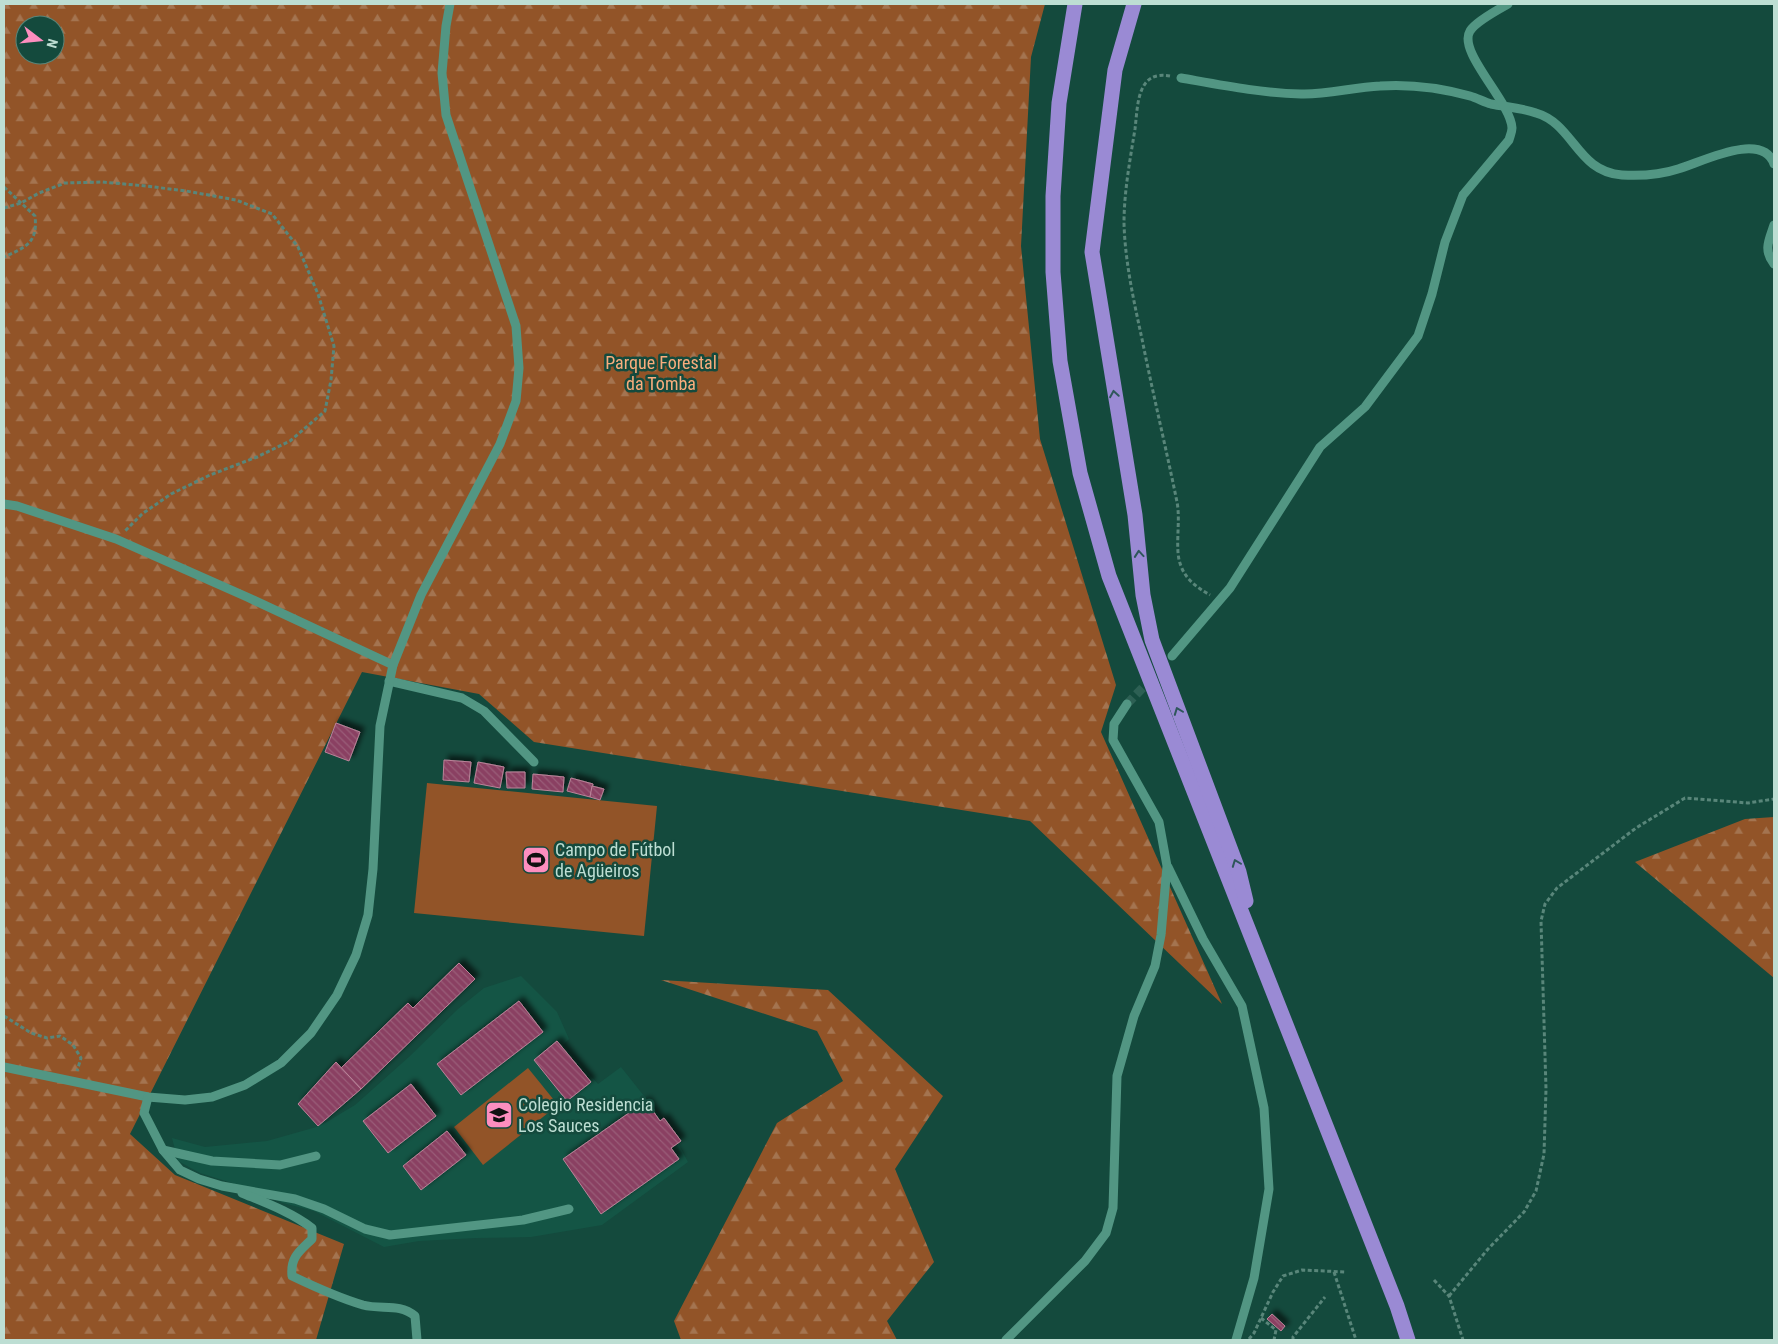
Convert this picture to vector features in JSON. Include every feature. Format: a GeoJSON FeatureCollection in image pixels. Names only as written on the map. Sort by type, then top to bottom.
{"type":"FeatureCollection","features":[{"type":"Feature","properties":{"kind":"highway"},"geometry":{"type":"LineString","coordinates":[[1076,4],[1059,103],[1053,196],[1053,272],[1060,361],[1080,473],[1109,576],[1397,1306],[1408,1340]]}},
{"type":"Feature","properties":{"kind":"highway"},"geometry":{"type":"LineString","coordinates":[[1134,4],[1115,70],[1092,252],[1135,516],[1143,595],[1152,640],[1239,872],[1255,944]]}},
{"type":"Feature","properties":{"kind":"street"},"geometry":{"type":"LineString","coordinates":[[4,1067],[148,1097],[185,1100],[212,1096],[245,1085],[281,1063],[311,1033],[337,995],[356,955],[368,915],[373,869],[380,726],[393,665],[421,595],[500,444],[516,401],[519,368],[516,326],[446,115],[442,73],[450,4]]}},
{"type":"Feature","properties":{"kind":"street"},"geometry":{"type":"LineString","coordinates":[[1172,656],[1230,588],[1320,447],[1365,406],[1418,336],[1432,294],[1445,242],[1463,195],[1509,140],[1512,129],[1509,117],[1472,54],[1468,40],[1470,30],[1486,17],[1508,4]]}},
{"type":"Feature","properties":{"kind":"street"},"geometry":{"type":"LineString","coordinates":[[1181,78],[1227,87],[1302,94],[1378,86],[1423,86],[1446,90],[1490,103],[1536,113],[1553,120],[1590,164],[1602,171],[1620,175],[1647,176],[1678,170],[1719,154],[1741,148],[1763,152],[1772,159],[1774,164]]}},
{"type":"Feature","properties":{"kind":"street"},"geometry":{"type":"LineString","coordinates":[[1774,225],[1768,243],[1768,256],[1774,264]]}},
{"type":"Feature","properties":{"kind":"street"},"geometry":{"type":"LineString","coordinates":[[4,504],[17,506],[116,539],[393,665]]}},
{"type":"Feature","properties":{"kind":"street"},"geometry":{"type":"LineString","coordinates":[[389,682],[462,698],[484,711],[534,762]]}},
{"type":"Feature","properties":{"kind":"street"},"geometry":{"type":"LineString","coordinates":[[1128,704],[1114,724],[1113,740],[1159,822],[1168,866],[1203,939],[1242,1006],[1264,1108],[1269,1189],[1254,1278],[1236,1340]]}},
{"type":"Feature","properties":{"kind":"street"},"geometry":{"type":"LineString","coordinates":[[1006,1340],[1085,1260],[1106,1233],[1113,1208],[1117,1076],[1134,1016],[1155,966],[1161,935],[1168,866]]}},
{"type":"Feature","properties":{"kind":"street"},"geometry":{"type":"LineString","coordinates":[[148,1097],[144,1113],[163,1150],[180,1170],[199,1179],[275,1206],[302,1220],[312,1228],[312,1239],[293,1259],[291,1267],[292,1276],[320,1290],[365,1305],[407,1309],[415,1316],[418,1340]]}},
{"type":"Feature","properties":{"kind":"street"},"geometry":{"type":"LineString","coordinates":[[163,1150],[212,1161],[280,1165],[316,1156]]}},
{"type":"Feature","properties":{"kind":"street"},"geometry":{"type":"LineString","coordinates":[[222,1186],[294,1200],[324,1209],[366,1229],[390,1235],[522,1220],[569,1209]]}},
{"type":"Feature","properties":{"kind":"path"},"geometry":{"type":"LineString","coordinates":[[1181,78],[1156,75],[1149,78],[1142,88],[1128,177],[1124,222],[1127,256],[1137,315],[1178,507],[1180,564],[1185,575],[1197,587],[1219,601]]}},
{"type":"Feature","properties":{"kind":"path"},"geometry":{"type":"LineString","coordinates":[[4,208],[21,203],[39,193],[65,183],[102,182],[186,191],[236,200],[272,214],[298,247],[318,294],[334,346],[332,380],[325,411],[290,441],[171,494],[142,514],[116,539]]}},
{"type":"Feature","properties":{"kind":"path"},"geometry":{"type":"LineString","coordinates":[[4,187],[35,216],[36,225],[34,236],[26,246],[4,257]]}},
{"type":"Feature","properties":{"kind":"path"},"geometry":{"type":"LineString","coordinates":[[1449,1296],[1488,1249],[1524,1212],[1536,1191],[1544,1154],[1546,1089],[1541,921],[1545,904],[1557,888],[1636,828],[1684,798],[1748,803],[1774,799]]}},
{"type":"Feature","properties":{"kind":"path"},"geometry":{"type":"LineString","coordinates":[[4,1016],[31,1033],[47,1038],[60,1036],[73,1045],[81,1058],[74,1081]]}},
{"type":"Feature","properties":{"kind":"path"},"geometry":{"type":"LineString","coordinates":[[1248,1340],[1254,1333],[1273,1292],[1284,1276],[1302,1270],[1345,1272]]}},
{"type":"Feature","properties":{"kind":"path"},"geometry":{"type":"LineString","coordinates":[[1334,1271],[1356,1340]]}},
{"type":"Feature","properties":{"kind":"path"},"geometry":{"type":"LineString","coordinates":[[1434,1280],[1449,1296],[1463,1340]]}},
{"type":"Feature","properties":{"kind":"path"},"geometry":{"type":"LineString","coordinates":[[1293,1340],[1324,1297]]}},
{"type":"Feature","properties":{"kind":"path"},"geometry":{"type":"LineString","coordinates":[[1261,1318],[1276,1330],[1274,1340]]}},
{"type":"Feature","properties":{"kind":"shaded area","name":"Colegio Residencia Los Sauces"},"geometry":{"type":"Polygon","coordinates":[[[521,976],[557,1012],[569,1039],[563,1045],[598,1084],[621,1067],[671,1130],[688,1162],[602,1225],[531,1237],[419,1241],[384,1247],[314,1211],[283,1203],[200,1173],[178,1161],[172,1138],[205,1147],[267,1141],[320,1126],[355,1105],[410,1056],[458,1009],[484,988],[521,976]]]}},
{"type":"Feature","properties":{"kind":"green space","name":"Parque Forestal da Tomba"},"geometry":{"type":"Polygon","coordinates":[[[4,4],[1045,4],[1031,57],[1021,246],[1040,439],[1116,685],[1101,732],[1222,1004],[1030,821],[534,742],[479,694],[362,672],[130,1134],[175,1175],[344,1244],[316,1340],[4,1340],[4,4]]]}},
{"type":"Feature","properties":{"kind":"green space","name":"Campo de Fútbol de Agüeiros"},"geometry":{"type":"Polygon","coordinates":[[[427,783],[657,806],[644,936],[414,913],[427,783]]]}},
{"type":"Feature","properties":{"kind":"green space"},"geometry":{"type":"Polygon","coordinates":[[[1774,817],[1774,978],[1635,862],[1745,819],[1774,817]]]}},
{"type":"Feature","properties":{"kind":"green space"},"geometry":{"type":"Polygon","coordinates":[[[661,980],[828,990],[943,1096],[895,1169],[934,1262],[887,1321],[897,1340],[681,1340],[674,1321],[777,1123],[843,1081],[817,1031],[661,980]]]}},
{"type":"Feature","properties":{"kind":"green space"},"geometry":{"type":"Polygon","coordinates":[[[528,1068],[558,1105],[483,1165],[454,1127],[528,1068]]]}},
{"type":"Feature","properties":{"kind":"building"},"geometry":{"type":"Polygon","coordinates":[[[336,723],[360,732],[349,761],[325,752],[336,723]]]}},
{"type":"Feature","properties":{"kind":"building"},"geometry":{"type":"Polygon","coordinates":[[[444,760],[471,762],[469,782],[443,780],[444,760]]]}},
{"type":"Feature","properties":{"kind":"building"},"geometry":{"type":"Polygon","coordinates":[[[478,762],[504,767],[500,788],[474,783],[478,762]]]}},
{"type":"Feature","properties":{"kind":"building"},"geometry":{"type":"Polygon","coordinates":[[[506,772],[525,772],[525,788],[507,788],[506,772]]]}},
{"type":"Feature","properties":{"kind":"building"},"geometry":{"type":"Polygon","coordinates":[[[533,774],[564,777],[563,792],[532,789],[533,774]]]}},
{"type":"Feature","properties":{"kind":"building"},"geometry":{"type":"Polygon","coordinates":[[[571,778],[593,784],[590,797],[567,791],[571,778]]]}},
{"type":"Feature","properties":{"kind":"building"},"geometry":{"type":"Polygon","coordinates":[[[592,786],[604,789],[600,800],[590,797],[592,786]]]}},
{"type":"Feature","properties":{"kind":"building"},"geometry":{"type":"Polygon","coordinates":[[[459,963],[475,979],[361,1089],[341,1068],[408,1003],[413,1008],[459,963]]]}},
{"type":"Feature","properties":{"kind":"building"},"geometry":{"type":"Polygon","coordinates":[[[519,1001],[543,1032],[461,1095],[437,1064],[519,1001]]]}},
{"type":"Feature","properties":{"kind":"building"},"geometry":{"type":"Polygon","coordinates":[[[557,1041],[591,1082],[567,1101],[534,1060],[557,1041]]]}},
{"type":"Feature","properties":{"kind":"building"},"geometry":{"type":"Polygon","coordinates":[[[336,1062],[361,1089],[318,1126],[298,1104],[336,1062]]]}},
{"type":"Feature","properties":{"kind":"building"},"geometry":{"type":"Polygon","coordinates":[[[411,1084],[436,1116],[388,1153],[363,1121],[411,1084]]]}},
{"type":"Feature","properties":{"kind":"building"},"geometry":{"type":"Polygon","coordinates":[[[646,1101],[660,1121],[664,1118],[681,1141],[671,1148],[679,1159],[601,1214],[563,1159],[646,1101]]]}},
{"type":"Feature","properties":{"kind":"building"},"geometry":{"type":"Polygon","coordinates":[[[447,1131],[466,1155],[421,1190],[403,1166],[447,1131]]]}},
{"type":"Feature","properties":{"kind":"building"},"geometry":{"type":"Polygon","coordinates":[[[1272,1314],[1285,1326],[1281,1331],[1267,1319],[1272,1314]]]}},
{"type":"Feature","properties":{"kind":"tunnel"},"geometry":{"type":"LineString","coordinates":[[1127,704],[1151,679]]}},
{"type":"Feature","properties":{"kind":"place","name":"Campo de Fútbol de Agüeiros"},"geometry":{"type":"Point","coordinates":[536,860]}},
{"type":"Feature","properties":{"kind":"place","name":"Colegio Residencia Los Sauces"},"geometry":{"type":"Point","coordinates":[499,1115]}}]}
